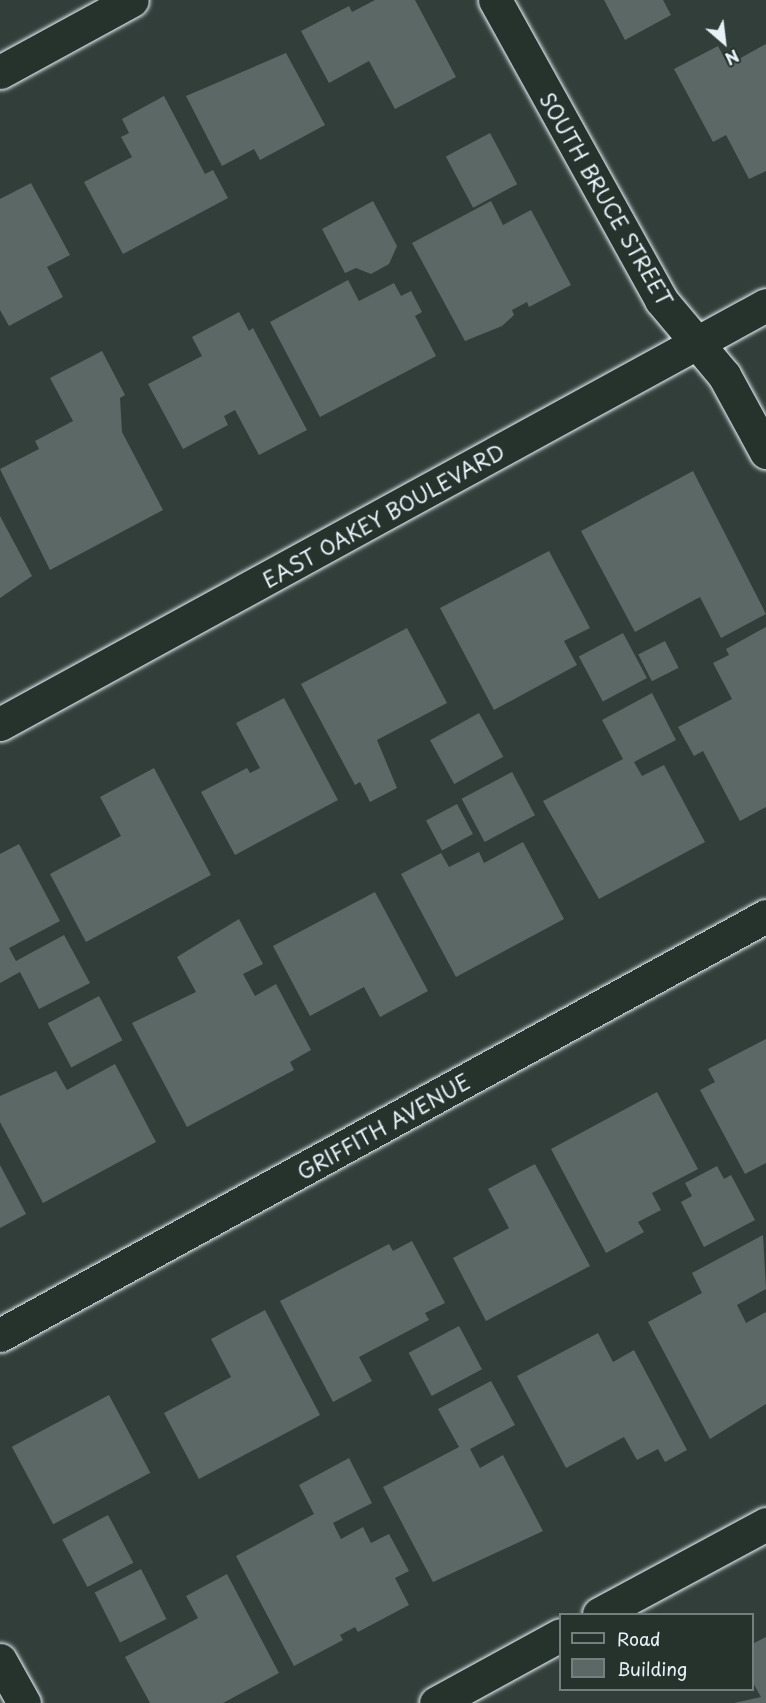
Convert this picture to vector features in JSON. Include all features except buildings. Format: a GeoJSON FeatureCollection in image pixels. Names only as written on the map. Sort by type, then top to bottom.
{"type":"FeatureCollection","features":[{"type":"Feature","properties":{"kind":"street"},"geometry":{"type":"LineString","coordinates":[[0,72],[132,0]]}},
{"type":"Feature","properties":{"kind":"street","name":"SOUTH BRUCE STREET"},"geometry":{"type":"LineString","coordinates":[[495,0],[661,300],[724,375],[766,452]]}},
{"type":"Feature","properties":{"kind":"street","name":"EAST OAKEY BOULEVARD"},"geometry":{"type":"LineString","coordinates":[[0,724],[766,305]]}},
{"type":"Feature","properties":{"kind":"street","name":"GRIFFITH AVENUE"},"geometry":{"type":"LineString","coordinates":[[0,1335],[766,916]]}},
{"type":"Feature","properties":{"kind":"street"},"geometry":{"type":"LineString","coordinates":[[601,1613],[766,1524]]}},
{"type":"Feature","properties":{"kind":"street"},"geometry":{"type":"LineString","coordinates":[[436,1703],[559,1636]]}},
{"type":"Feature","properties":{"kind":"street"},"geometry":{"type":"LineString","coordinates":[[0,1660],[24,1703]]}}]}
